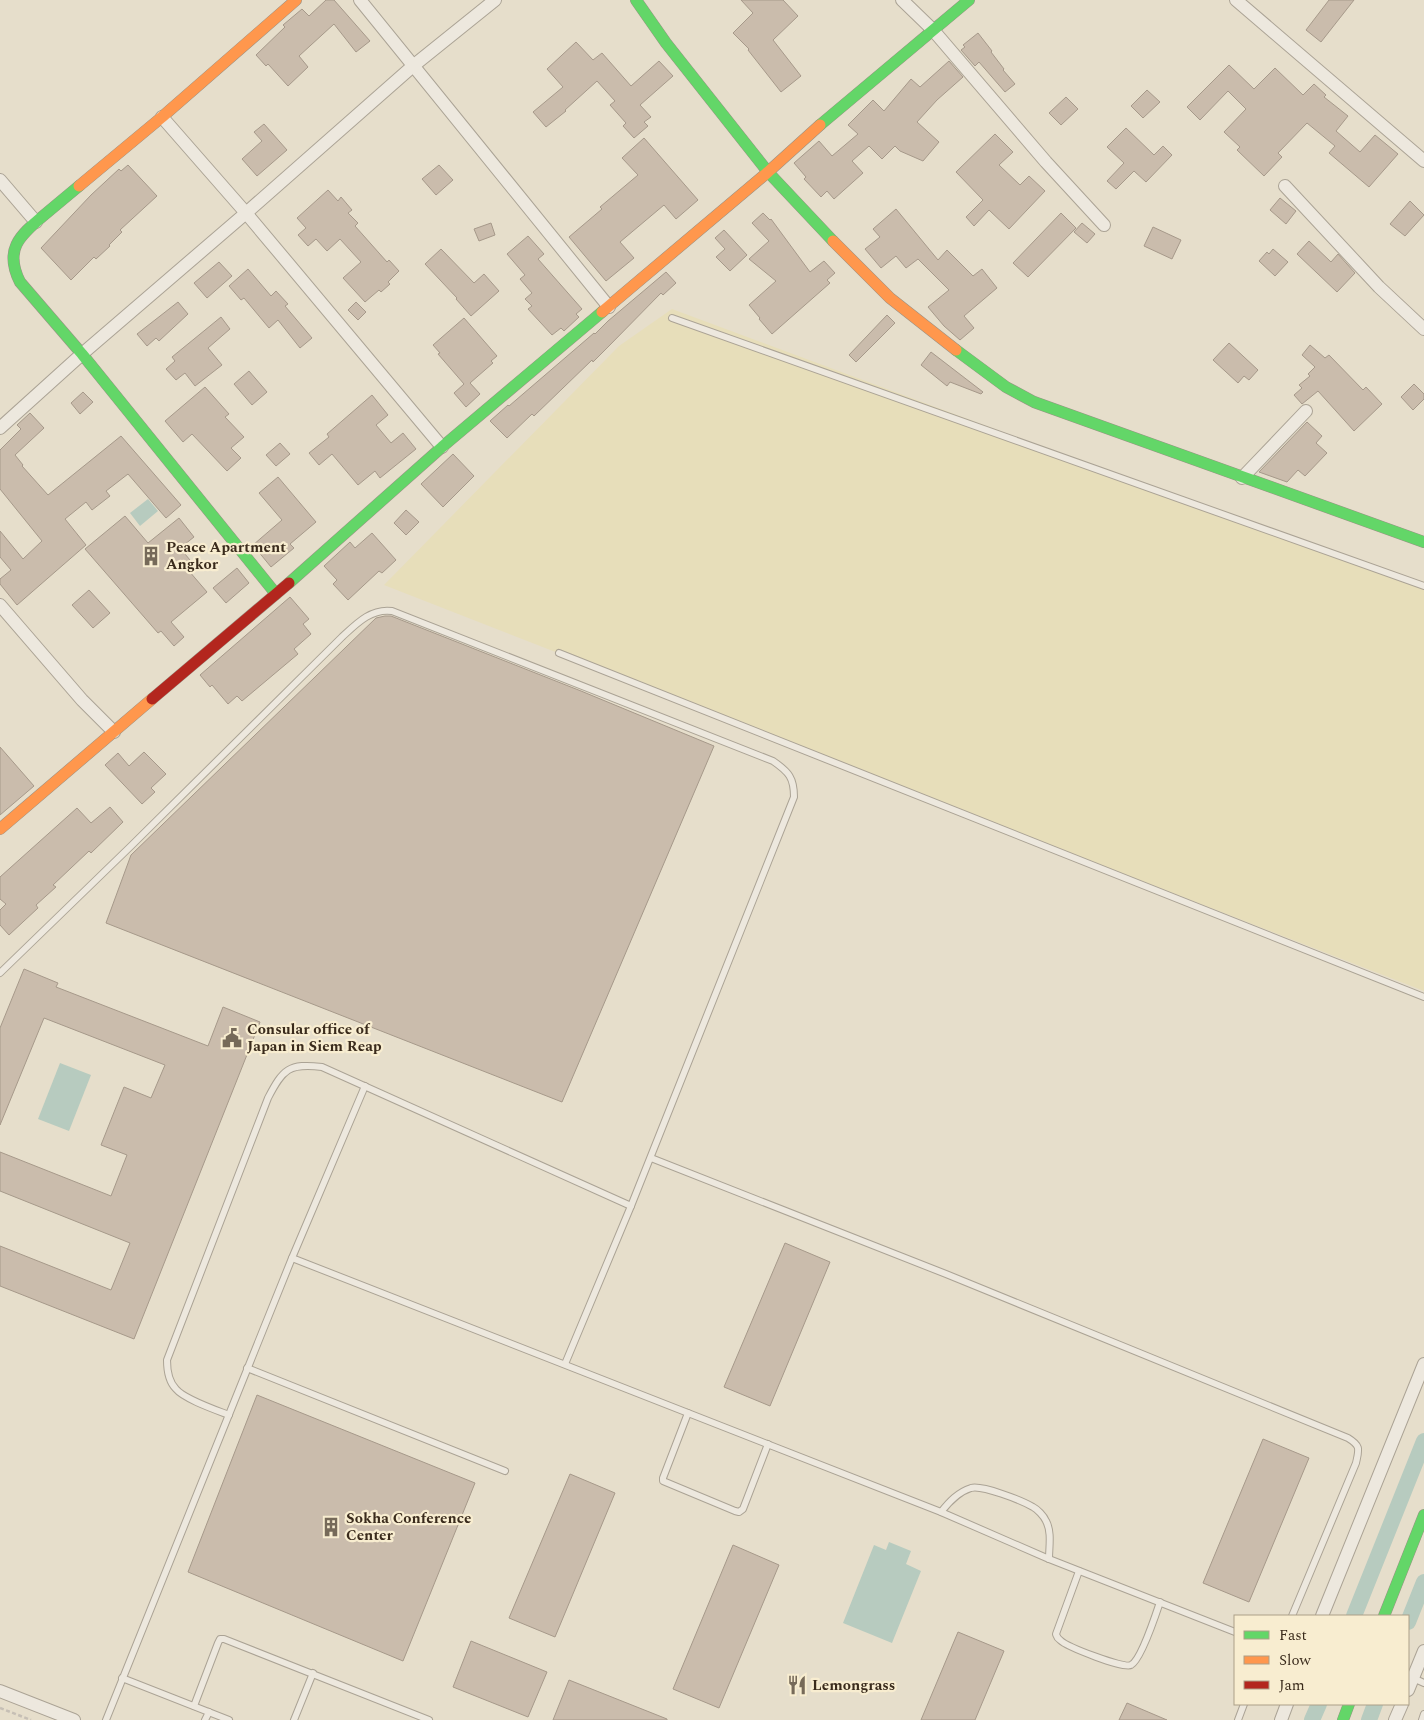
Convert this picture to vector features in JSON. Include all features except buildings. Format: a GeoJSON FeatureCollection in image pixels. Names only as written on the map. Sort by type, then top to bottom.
{"type":"FeatureCollection","features":[{"type":"Feature","properties":{"kind":"street"},"geometry":{"type":"LineString","coordinates":[[276,594],[82,354],[16,277],[13,267],[15,249],[19,238],[296,0]]}},
{"type":"Feature","properties":{"kind":"street"},"geometry":{"type":"LineString","coordinates":[[360,0],[609,308]]}},
{"type":"Feature","properties":{"kind":"street"},"geometry":{"type":"LineString","coordinates":[[0,428],[82,354],[413,66],[495,0]]}},
{"type":"Feature","properties":{"kind":"street"},"geometry":{"type":"LineString","coordinates":[[636,0],[666,43],[768,172],[855,264],[890,298],[1006,387],[1034,402],[1059,412],[1424,542]]}},
{"type":"Feature","properties":{"kind":"street"},"geometry":{"type":"LineString","coordinates":[[902,0],[933,30],[1040,155],[1104,225]]}},
{"type":"Feature","properties":{"kind":"street"},"geometry":{"type":"LineString","coordinates":[[0,829],[276,594],[442,447],[609,308],[850,99],[969,0]]}},
{"type":"Feature","properties":{"kind":"street"},"geometry":{"type":"LineString","coordinates":[[1238,0],[1424,161]]}},
{"type":"Feature","properties":{"kind":"street"},"geometry":{"type":"LineString","coordinates":[[162,117],[246,213],[442,447]]}},
{"type":"Feature","properties":{"kind":"street"},"geometry":{"type":"LineString","coordinates":[[0,180],[36,222]]}},
{"type":"Feature","properties":{"kind":"street"},"geometry":{"type":"LineString","coordinates":[[1284,186],[1379,287],[1424,329]]}},
{"type":"Feature","properties":{"kind":"street"},"geometry":{"type":"LineString","coordinates":[[1242,478],[1306,411]]}},
{"type":"Feature","properties":{"kind":"street"},"geometry":{"type":"LineString","coordinates":[[0,604],[82,700],[114,732]]}},
{"type":"Feature","properties":{"kind":"street"},"geometry":{"type":"LineString","coordinates":[[1322,1615],[1424,1364]]}},
{"type":"Feature","properties":{"kind":"street"},"geometry":{"type":"LineString","coordinates":[[1384,1615],[1424,1515]]}},
{"type":"Feature","properties":{"kind":"street"},"geometry":{"type":"LineString","coordinates":[[1415,1684],[1424,1650]]}},
{"type":"Feature","properties":{"kind":"street"},"geometry":{"type":"LineString","coordinates":[[0,1691],[74,1720]]}},
{"type":"Feature","properties":{"kind":"street"},"geometry":{"type":"LineString","coordinates":[[1281,1720],[1287,1705]]}},
{"type":"Feature","properties":{"kind":"street"},"geometry":{"type":"LineString","coordinates":[[1343,1720],[1349,1705]]}},
{"type":"Feature","properties":{"kind":"street"},"geometry":{"type":"LineString","coordinates":[[1395,1720],[1402,1705]]}},
{"type":"Feature","properties":{"kind":"lane"},"geometry":{"type":"LineString","coordinates":[[672,318],[1424,586]]}},
{"type":"Feature","properties":{"kind":"lane"},"geometry":{"type":"LineString","coordinates":[[0,973],[342,637],[361,620],[378,610],[392,611],[774,761],[783,768],[792,780],[794,784],[794,797],[651,1158],[565,1364]]}},
{"type":"Feature","properties":{"kind":"lane"},"geometry":{"type":"LineString","coordinates":[[559,653],[1424,997]]}},
{"type":"Feature","properties":{"kind":"lane"},"geometry":{"type":"LineString","coordinates":[[229,1415],[197,1402],[176,1390],[167,1374],[167,1360],[268,1098],[277,1079],[292,1067],[305,1064],[322,1067],[631,1206]]}},
{"type":"Feature","properties":{"kind":"lane"},"geometry":{"type":"LineString","coordinates":[[106,1720],[247,1368],[365,1086]]}},
{"type":"Feature","properties":{"kind":"lane"},"geometry":{"type":"LineString","coordinates":[[651,1158],[1065,1322],[1348,1438],[1356,1443],[1359,1450],[1356,1463],[1292,1615]]}},
{"type":"Feature","properties":{"kind":"lane"},"geometry":{"type":"LineString","coordinates":[[292,1258],[941,1512],[1049,1559],[1234,1632]]}},
{"type":"Feature","properties":{"kind":"lane"},"geometry":{"type":"LineString","coordinates":[[247,1368],[505,1470]]}},
{"type":"Feature","properties":{"kind":"lane"},"geometry":{"type":"LineString","coordinates":[[688,1413],[663,1478],[664,1481],[735,1511],[739,1512],[743,1509],[768,1444]]}},
{"type":"Feature","properties":{"kind":"lane"},"geometry":{"type":"LineString","coordinates":[[941,1512],[962,1491],[973,1487],[988,1489],[1034,1508],[1046,1520],[1049,1533],[1049,1559]]}},
{"type":"Feature","properties":{"kind":"lane"},"geometry":{"type":"LineString","coordinates":[[1079,1571],[1056,1634],[1059,1640],[1075,1648],[1119,1664],[1129,1666],[1133,1664],[1142,1648],[1160,1602]]}},
{"type":"Feature","properties":{"kind":"lane"},"geometry":{"type":"LineString","coordinates":[[194,1706],[220,1639],[224,1639],[429,1720]]}},
{"type":"Feature","properties":{"kind":"lane"},"geometry":{"type":"LineString","coordinates":[[294,1720],[312,1673]]}},
{"type":"Feature","properties":{"kind":"lane"},"geometry":{"type":"LineString","coordinates":[[122,1678],[229,1720]]}},
{"type":"Feature","properties":{"kind":"lane"},"geometry":{"type":"LineString","coordinates":[[1238,1720],[1244,1705]]}},
{"type":"Feature","properties":{"kind":"lane"},"geometry":{"type":"LineString","coordinates":[[205,1720],[209,1712]]}},
{"type":"Feature","properties":{"kind":"lane"},"geometry":{"type":"LineString","coordinates":[[1422,1720],[1424,1714]]}},
{"type":"Feature","properties":{"kind":"path"},"geometry":{"type":"LineString","coordinates":[[0,1708],[31,1720]]}},
{"type":"Feature","properties":{"kind":"shaded area"},"geometry":{"type":"Polygon","coordinates":[[[672,309],[1424,589],[1424,991],[384,585],[619,346],[672,309]]]}},
{"type":"Feature","properties":{"kind":"shaded area"},"geometry":{"type":"Polygon","coordinates":[[[148,499],[158,511],[140,526],[130,513],[148,499]]]}},
{"type":"Feature","properties":{"kind":"shaded area"},"geometry":{"type":"Polygon","coordinates":[[[60,1063],[91,1075],[69,1131],[38,1119],[60,1063]]]}},
{"type":"Feature","properties":{"kind":"shaded area"},"geometry":{"type":"Polygon","coordinates":[[[889,1542],[911,1551],[906,1564],[921,1571],[892,1643],[843,1623],[874,1545],[886,1550],[889,1542]]]}},
{"type":"Feature","properties":{"kind":"waterway"},"geometry":{"type":"LineString","coordinates":[[1354,1615],[1424,1441]]}},
{"type":"Feature","properties":{"kind":"waterway"},"geometry":{"type":"LineString","coordinates":[[1409,1620],[1424,1582]]}},
{"type":"Feature","properties":{"kind":"waterway"},"geometry":{"type":"LineString","coordinates":[[1312,1720],[1319,1705]]}},
{"type":"Feature","properties":{"kind":"waterway"},"geometry":{"type":"LineString","coordinates":[[1369,1720],[1375,1705]]}},
{"type":"Feature","properties":{"kind":"traffic: fast"},"geometry":{"type":"LineString","coordinates":[[636,0],[666,43],[768,172],[833,241]]}},
{"type":"Feature","properties":{"kind":"traffic: fast"},"geometry":{"type":"LineString","coordinates":[[820,125],[969,0]]}},
{"type":"Feature","properties":{"kind":"traffic: fast"},"geometry":{"type":"LineString","coordinates":[[79,186],[34,223],[16,244],[13,261],[20,282],[82,354],[276,594]]}},
{"type":"Feature","properties":{"kind":"traffic: fast"},"geometry":{"type":"LineString","coordinates":[[289,583],[442,447],[602,312]]}},
{"type":"Feature","properties":{"kind":"traffic: fast"},"geometry":{"type":"LineString","coordinates":[[956,350],[1006,387],[1034,402],[1424,542]]}},
{"type":"Feature","properties":{"kind":"traffic: fast"},"geometry":{"type":"LineString","coordinates":[[1384,1615],[1424,1515]]}},
{"type":"Feature","properties":{"kind":"traffic: fast"},"geometry":{"type":"LineString","coordinates":[[1343,1720],[1349,1705]]}},
{"type":"Feature","properties":{"kind":"traffic: slow"},"geometry":{"type":"LineString","coordinates":[[79,186],[162,117],[296,0]]}},
{"type":"Feature","properties":{"kind":"traffic: slow"},"geometry":{"type":"LineString","coordinates":[[602,312],[768,172],[820,125]]}},
{"type":"Feature","properties":{"kind":"traffic: slow"},"geometry":{"type":"LineString","coordinates":[[833,241],[890,298],[956,350]]}},
{"type":"Feature","properties":{"kind":"traffic: slow"},"geometry":{"type":"LineString","coordinates":[[0,829],[152,699]]}},
{"type":"Feature","properties":{"kind":"traffic: jam"},"geometry":{"type":"LineString","coordinates":[[152,699],[289,583]]}},
{"type":"Feature","properties":{"kind":"place","name":"Peace Apartment Angkor"},"geometry":{"type":"Point","coordinates":[151,556]}},
{"type":"Feature","properties":{"kind":"place","name":"Consular office of Japan in Siem Reap"},"geometry":{"type":"Point","coordinates":[232,1038]}},
{"type":"Feature","properties":{"kind":"place","name":"Sokha Conference Center"},"geometry":{"type":"Point","coordinates":[331,1527]}},
{"type":"Feature","properties":{"kind":"place","name":"Lemongrass"},"geometry":{"type":"Point","coordinates":[797,1685]}}]}
